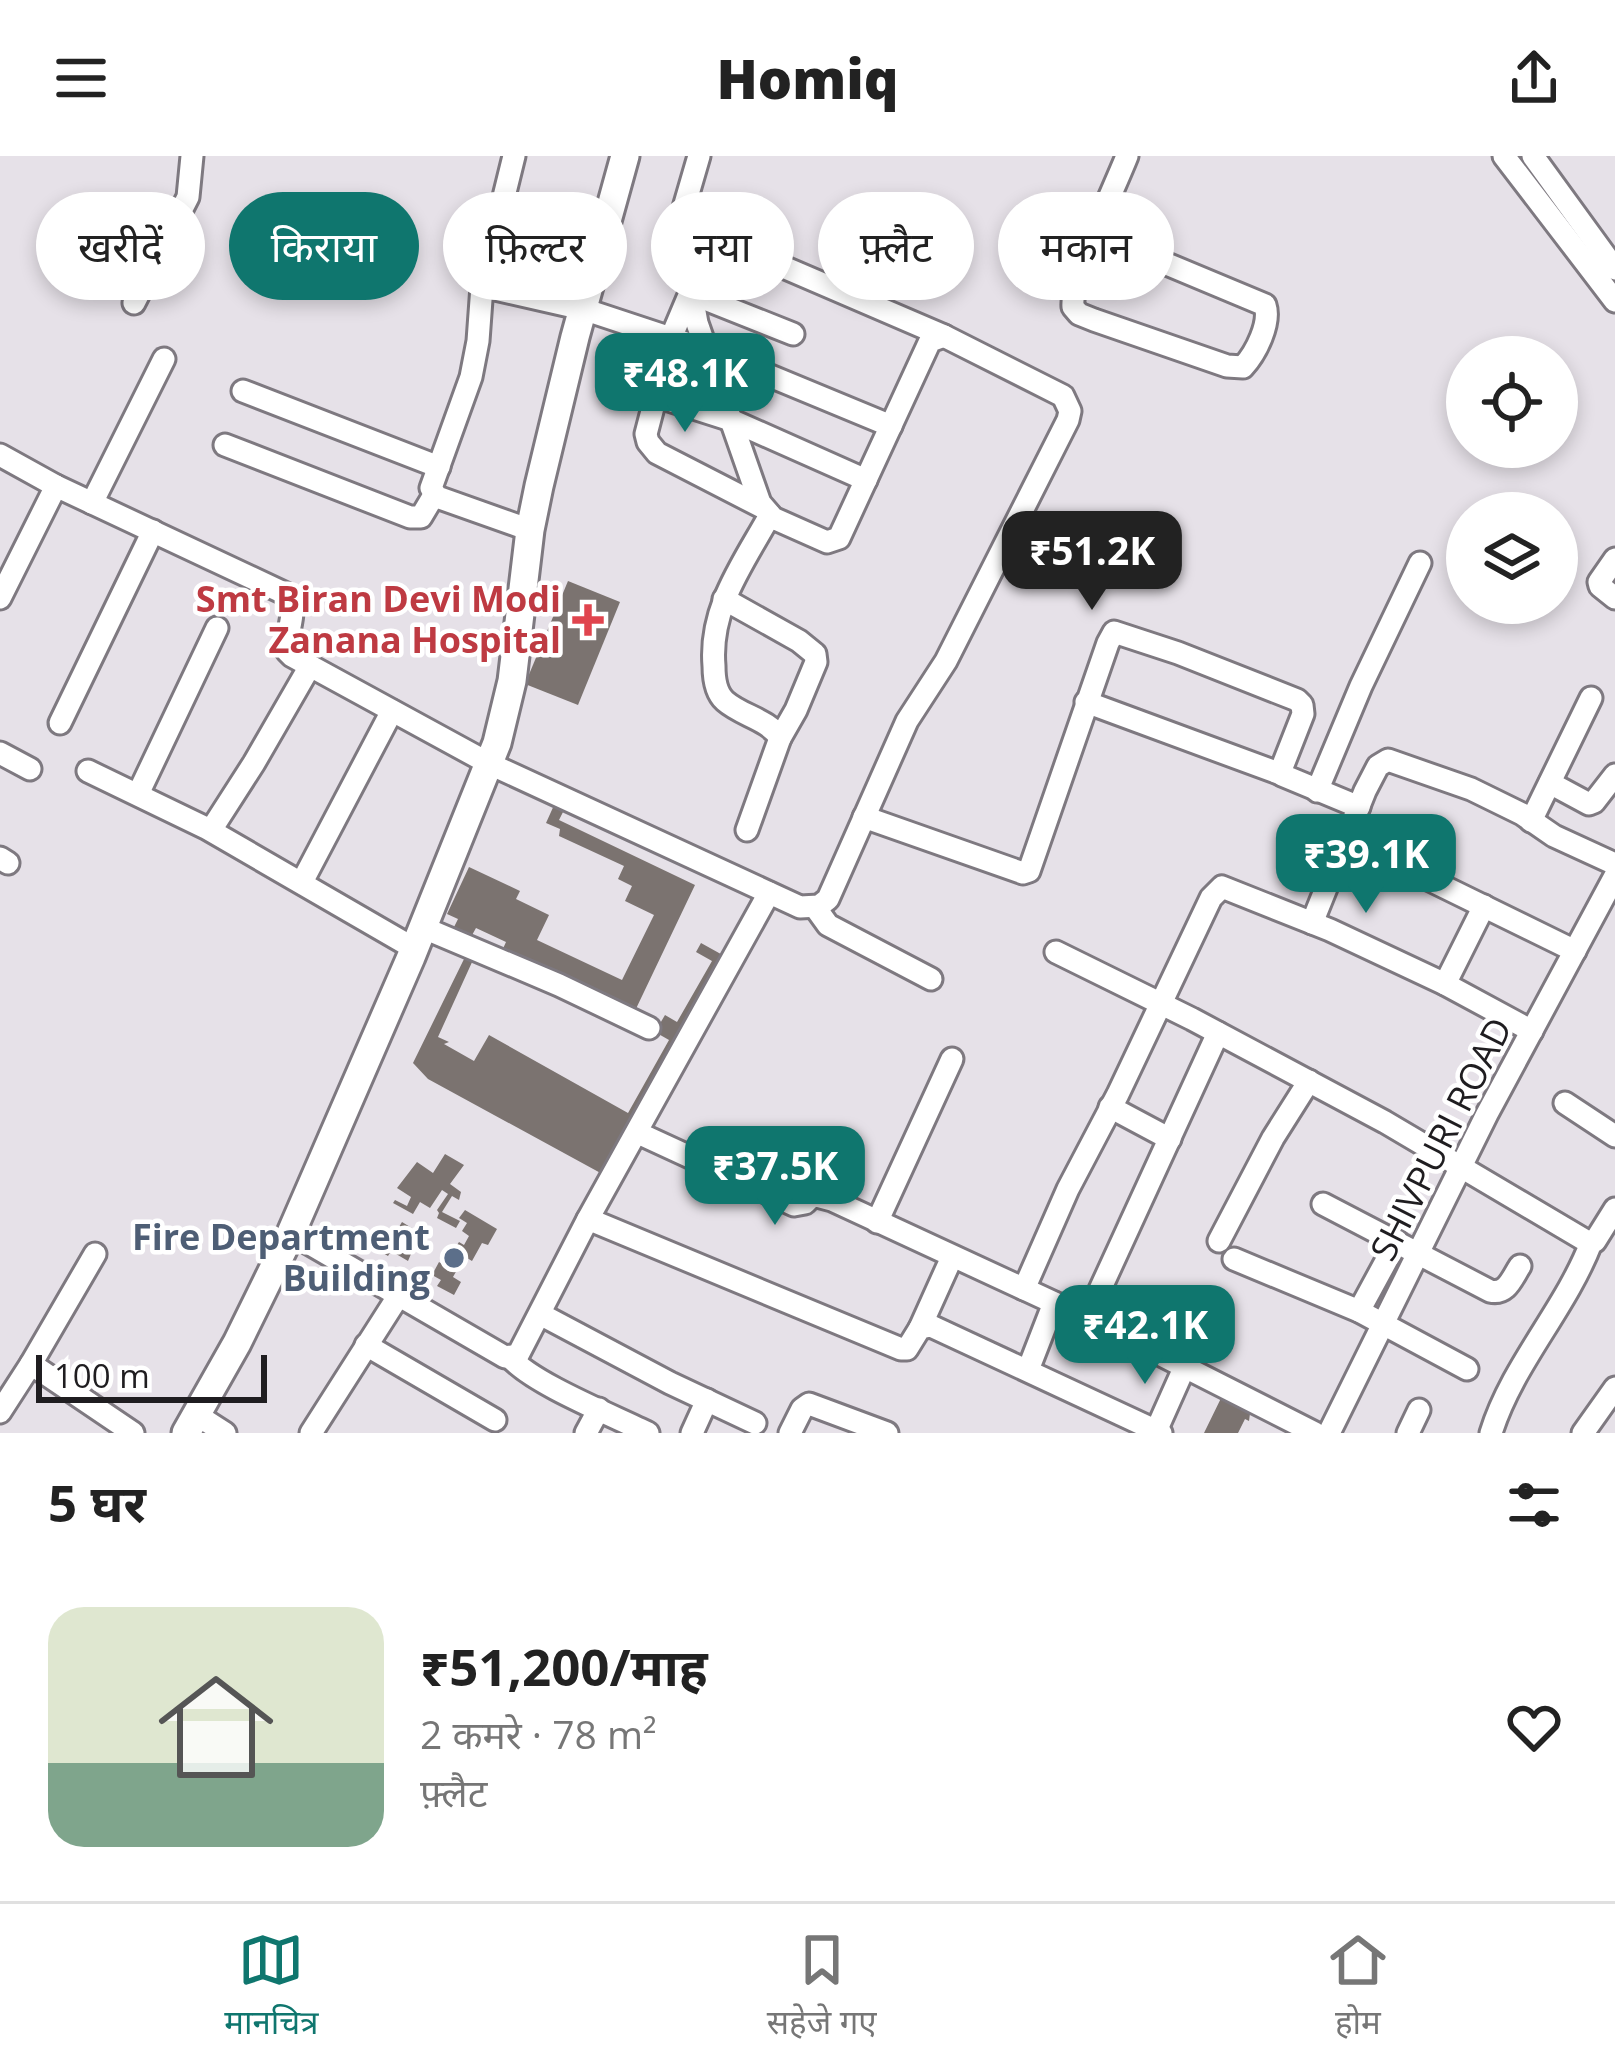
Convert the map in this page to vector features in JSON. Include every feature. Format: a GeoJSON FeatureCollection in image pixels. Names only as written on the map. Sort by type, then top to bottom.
{"type":"FeatureCollection","features":[{"type":"Feature","properties":{"kind":"main road"},"geometry":{"type":"LineString","coordinates":[[191,1424],[291,1233],[490,764],[512,681],[530,530],[625,156]]}},
{"type":"Feature","properties":{"kind":"street"},"geometry":{"type":"LineString","coordinates":[[134,303],[188,197],[192,156]]}},
{"type":"Feature","properties":{"kind":"street"},"geometry":{"type":"LineString","coordinates":[[505,192],[514,156]]}},
{"type":"Feature","properties":{"kind":"street"},"geometry":{"type":"LineString","coordinates":[[688,192],[698,156]]}},
{"type":"Feature","properties":{"kind":"street"},"geometry":{"type":"LineString","coordinates":[[1113,192],[1127,156]]}},
{"type":"Feature","properties":{"kind":"street"},"geometry":{"type":"LineString","coordinates":[[1504,156],[1615,302]]}},
{"type":"Feature","properties":{"kind":"street"},"geometry":{"type":"LineString","coordinates":[[1533,156],[1615,269]]}},
{"type":"Feature","properties":{"kind":"street"},"geometry":{"type":"LineString","coordinates":[[1096,234],[1265,305],[1267,321],[1250,361],[1235,368],[1079,314],[1071,297],[1096,234]]}},
{"type":"Feature","properties":{"kind":"street"},"geometry":{"type":"LineString","coordinates":[[0,455],[286,594],[293,610],[286,651],[310,666],[490,764],[800,907],[815,907],[828,898],[907,721],[946,661],[1070,411],[1063,396],[944,336],[794,272]]}},
{"type":"Feature","properties":{"kind":"street"},"geometry":{"type":"LineString","coordinates":[[481,300],[471,377],[431,488],[434,495],[530,530]]}},
{"type":"Feature","properties":{"kind":"street"},"geometry":{"type":"LineString","coordinates":[[543,300],[706,350],[891,426]]}},
{"type":"Feature","properties":{"kind":"street"},"geometry":{"type":"LineString","coordinates":[[687,300],[671,338],[646,434],[651,448],[833,542],[842,532],[930,341],[944,336]]}},
{"type":"Feature","properties":{"kind":"street"},"geometry":{"type":"LineString","coordinates":[[692,300],[766,511],[724,599],[712,641],[715,678],[727,702],[780,738]]}},
{"type":"Feature","properties":{"kind":"street"},"geometry":{"type":"LineString","coordinates":[[708,300],[793,334]]}},
{"type":"Feature","properties":{"kind":"street"},"geometry":{"type":"LineString","coordinates":[[92,503],[164,359]]}},
{"type":"Feature","properties":{"kind":"street"},"geometry":{"type":"LineString","coordinates":[[242,391],[439,467]]}},
{"type":"Feature","properties":{"kind":"street"},"geometry":{"type":"LineString","coordinates":[[656,395],[731,420],[866,480]]}},
{"type":"Feature","properties":{"kind":"street"},"geometry":{"type":"LineString","coordinates":[[225,445],[410,517],[421,518],[434,495]]}},
{"type":"Feature","properties":{"kind":"street"},"geometry":{"type":"LineString","coordinates":[[0,598],[5,572],[56,486]]}},
{"type":"Feature","properties":{"kind":"street"},"geometry":{"type":"LineString","coordinates":[[60,723],[153,531]]}},
{"type":"Feature","properties":{"kind":"street"},"geometry":{"type":"LineString","coordinates":[[1615,559],[1599,582],[1615,598]]}},
{"type":"Feature","properties":{"kind":"street"},"geometry":{"type":"LineString","coordinates":[[1317,791],[1360,686],[1420,563]]}},
{"type":"Feature","properties":{"kind":"street"},"geometry":{"type":"LineString","coordinates":[[724,599],[799,641],[815,654],[816,662],[780,738],[746,830]]}},
{"type":"Feature","properties":{"kind":"street"},"geometry":{"type":"LineString","coordinates":[[138,794],[218,628]]}},
{"type":"Feature","properties":{"kind":"street"},"geometry":{"type":"LineString","coordinates":[[864,818],[1026,873],[1114,632],[1297,700],[1303,714],[1281,774]]}},
{"type":"Feature","properties":{"kind":"street"},"geometry":{"type":"LineString","coordinates":[[211,830],[310,666]]}},
{"type":"Feature","properties":{"kind":"street"},"geometry":{"type":"LineString","coordinates":[[1531,821],[1591,698]]}},
{"type":"Feature","properties":{"kind":"street"},"geometry":{"type":"LineString","coordinates":[[1086,701],[1359,807]]}},
{"type":"Feature","properties":{"kind":"street"},"geometry":{"type":"LineString","coordinates":[[302,882],[392,711]]}},
{"type":"Feature","properties":{"kind":"street"},"geometry":{"type":"LineString","coordinates":[[0,753],[30,769]]}},
{"type":"Feature","properties":{"kind":"street"},"geometry":{"type":"LineString","coordinates":[[1312,923],[1378,766],[1388,760],[1472,788],[1554,836],[1615,864]]}},
{"type":"Feature","properties":{"kind":"street"},"geometry":{"type":"LineString","coordinates":[[88,771],[419,938],[559,985],[650,1028]]}},
{"type":"Feature","properties":{"kind":"street"},"geometry":{"type":"LineString","coordinates":[[1550,782],[1589,804],[1615,775]]}},
{"type":"Feature","properties":{"kind":"street","name":"SHIVPURI ROAD"},"geometry":{"type":"LineString","coordinates":[[1329,1433],[1462,1166],[1615,876]]}},
{"type":"Feature","properties":{"kind":"street"},"geometry":{"type":"LineString","coordinates":[[1430,880],[1575,951]]}},
{"type":"Feature","properties":{"kind":"street"},"geometry":{"type":"LineString","coordinates":[[1024,1289],[1211,898],[1222,887],[1445,984],[1532,1030]]}},
{"type":"Feature","properties":{"kind":"street"},"geometry":{"type":"LineString","coordinates":[[510,1358],[522,1350],[588,1219],[769,893]]}},
{"type":"Feature","properties":{"kind":"street"},"geometry":{"type":"LineString","coordinates":[[1445,984],[1484,906]]}},
{"type":"Feature","properties":{"kind":"street"},"geometry":{"type":"LineString","coordinates":[[815,907],[828,925],[931,979]]}},
{"type":"Feature","properties":{"kind":"street"},"geometry":{"type":"LineString","coordinates":[[1056,952],[1309,1081],[1591,1243]]}},
{"type":"Feature","properties":{"kind":"street"},"geometry":{"type":"LineString","coordinates":[[1087,1318],[1218,1033]]}},
{"type":"Feature","properties":{"kind":"street"},"geometry":{"type":"LineString","coordinates":[[878,1222],[952,1059]]}},
{"type":"Feature","properties":{"kind":"street"},"geometry":{"type":"LineString","coordinates":[[1309,1081],[1273,1138],[1226,1250],[1359,1311],[1467,1369]]}},
{"type":"Feature","properties":{"kind":"street"},"geometry":{"type":"LineString","coordinates":[[1565,1103],[1615,1136]]}},
{"type":"Feature","properties":{"kind":"street"},"geometry":{"type":"LineString","coordinates":[[1110,1108],[1169,1139]]}},
{"type":"Feature","properties":{"kind":"street"},"geometry":{"type":"LineString","coordinates":[[638,1133],[794,1205],[817,1195],[878,1222],[1087,1318],[1315,1433]]}},
{"type":"Feature","properties":{"kind":"street"},"geometry":{"type":"LineString","coordinates":[[1323,1204],[1498,1293],[1520,1266]]}},
{"type":"Feature","properties":{"kind":"street"},"geometry":{"type":"LineString","coordinates":[[1491,1433],[1591,1243],[1615,1209]]}},
{"type":"Feature","properties":{"kind":"street"},"geometry":{"type":"LineString","coordinates":[[588,1219],[907,1349],[952,1257]]}},
{"type":"Feature","properties":{"kind":"street"},"geometry":{"type":"LineString","coordinates":[[291,1233],[510,1358],[523,1370],[648,1433]]}},
{"type":"Feature","properties":{"kind":"street"},"geometry":{"type":"LineString","coordinates":[[1359,1311],[1396,1241]]}},
{"type":"Feature","properties":{"kind":"street"},"geometry":{"type":"LineString","coordinates":[[0,1412],[94,1254]]}},
{"type":"Feature","properties":{"kind":"street"},"geometry":{"type":"LineString","coordinates":[[311,1433],[399,1295]]}},
{"type":"Feature","properties":{"kind":"street"},"geometry":{"type":"LineString","coordinates":[[1028,1370],[1054,1303]]}},
{"type":"Feature","properties":{"kind":"street"},"geometry":{"type":"LineString","coordinates":[[541,1314],[755,1423]]}},
{"type":"Feature","properties":{"kind":"street"},"geometry":{"type":"LineString","coordinates":[[920,1328],[941,1330],[1159,1432],[1185,1366]]}},
{"type":"Feature","properties":{"kind":"street"},"geometry":{"type":"LineString","coordinates":[[366,1345],[494,1420]]}},
{"type":"Feature","properties":{"kind":"street"},"geometry":{"type":"LineString","coordinates":[[31,1364],[134,1433]]}},
{"type":"Feature","properties":{"kind":"street"},"geometry":{"type":"LineString","coordinates":[[1583,1433],[1615,1388]]}},
{"type":"Feature","properties":{"kind":"street"},"geometry":{"type":"LineString","coordinates":[[692,1433],[707,1400]]}},
{"type":"Feature","properties":{"kind":"street"},"geometry":{"type":"LineString","coordinates":[[790,1433],[808,1404],[887,1433]]}},
{"type":"Feature","properties":{"kind":"street"},"geometry":{"type":"LineString","coordinates":[[586,1433],[598,1408]]}},
{"type":"Feature","properties":{"kind":"street"},"geometry":{"type":"LineString","coordinates":[[1408,1433],[1419,1410]]}},
{"type":"Feature","properties":{"kind":"street"},"geometry":{"type":"LineString","coordinates":[[91,1433],[105,1414]]}},
{"type":"Feature","properties":{"kind":"street"},"geometry":{"type":"LineString","coordinates":[[191,1424],[225,1433]]}},
{"type":"Feature","properties":{"kind":"building"},"geometry":{"type":"Polygon","coordinates":[[[568,581],[620,602],[578,705],[525,684],[568,581]]]}},
{"type":"Feature","properties":{"kind":"building"},"geometry":{"type":"Polygon","coordinates":[[[555,803],[565,808],[559,820],[695,885],[633,1015],[501,953],[506,942],[476,928],[471,937],[453,929],[458,919],[447,914],[469,867],[520,891],[516,899],[549,915],[537,940],[622,980],[654,915],[625,901],[632,886],[618,879],[624,866],[559,836],[560,829],[546,823],[555,803]]]}},
{"type":"Feature","properties":{"kind":"building"},"geometry":{"type":"Polygon","coordinates":[[[701,943],[737,963],[606,1176],[428,1079],[413,1063],[465,957],[473,960],[438,1037],[449,1042],[444,1044],[474,1061],[489,1035],[628,1113],[669,1040],[655,1032],[665,1015],[677,1022],[712,961],[696,952],[701,943]]]}},
{"type":"Feature","properties":{"kind":"building"},"geometry":{"type":"Polygon","coordinates":[[[445,1154],[464,1165],[450,1184],[461,1192],[459,1200],[452,1196],[442,1212],[460,1221],[456,1228],[437,1218],[448,1194],[442,1190],[430,1208],[420,1202],[413,1214],[393,1203],[407,1206],[411,1197],[397,1188],[417,1162],[433,1173],[445,1154]]]}},
{"type":"Feature","properties":{"kind":"building"},"geometry":{"type":"Polygon","coordinates":[[[465,1210],[497,1229],[472,1261],[467,1258],[458,1268],[453,1277],[461,1282],[454,1295],[437,1286],[441,1280],[432,1275],[439,1262],[444,1265],[459,1242],[464,1245],[469,1236],[462,1231],[467,1223],[459,1218],[465,1210]]]}},
{"type":"Feature","properties":{"kind":"building"},"geometry":{"type":"Polygon","coordinates":[[[402,1222],[420,1233],[408,1261],[378,1250],[383,1243],[373,1237],[378,1228],[393,1237],[402,1222]]]}},
{"type":"Feature","properties":{"kind":"building"},"geometry":{"type":"Polygon","coordinates":[[[1225,1390],[1251,1406],[1249,1421],[1245,1419],[1238,1433],[1204,1433],[1225,1390]]]}},
{"type":"Feature","properties":{"kind":"place","name":"Smt Biran Devi Modi Zanana Hospital"},"geometry":{"type":"Point","coordinates":[588,620]}},
{"type":"Feature","properties":{"kind":"place","name":"Fire Department Building"},"geometry":{"type":"Point","coordinates":[454,1258]}}]}
